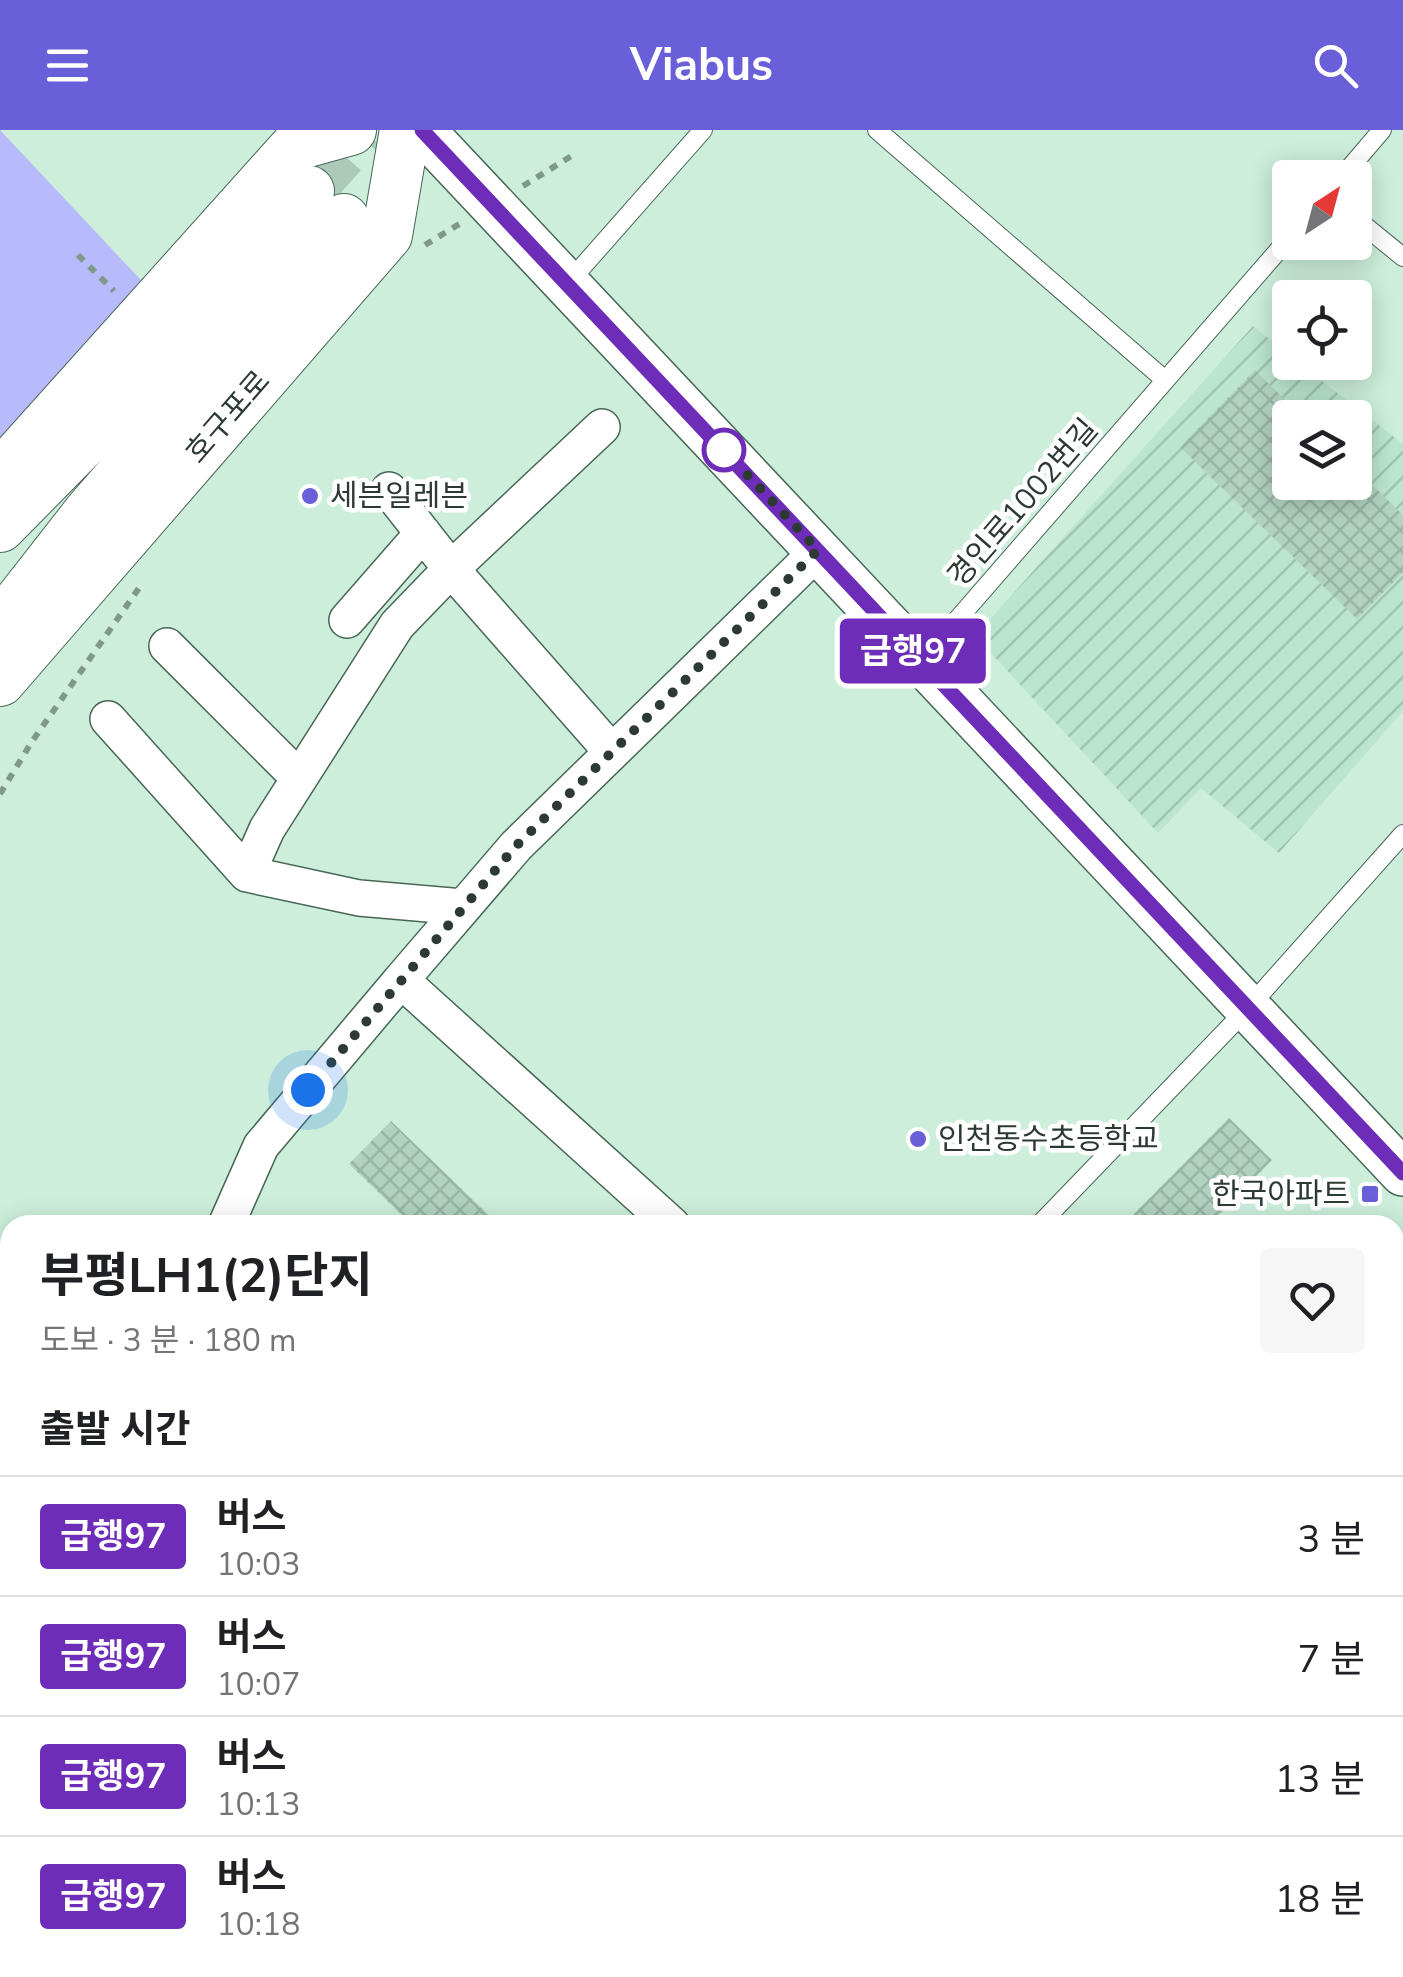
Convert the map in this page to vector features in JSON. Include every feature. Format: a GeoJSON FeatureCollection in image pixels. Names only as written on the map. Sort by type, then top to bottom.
{"type":"FeatureCollection","features":[{"type":"Feature","properties":{"kind":"main road"},"geometry":{"type":"LineString","coordinates":[[0,476],[297,144],[350,130]]}},
{"type":"Feature","properties":{"kind":"main road","name":"호구포로"},"geometry":{"type":"LineString","coordinates":[[0,681],[387,235],[404,130]]}},
{"type":"Feature","properties":{"kind":"main road","name":"호구포로"},"geometry":{"type":"LineString","coordinates":[[0,527],[326,205],[161,427],[0,626]]}},
{"type":"Feature","properties":{"kind":"street"},"geometry":{"type":"LineString","coordinates":[[422,130],[1403,1173]]}},
{"type":"Feature","properties":{"kind":"street"},"geometry":{"type":"LineString","coordinates":[[247,874],[267,829],[397,625],[602,427]]}},
{"type":"Feature","properties":{"kind":"street"},"geometry":{"type":"LineString","coordinates":[[388,490],[451,569],[612,752]]}},
{"type":"Feature","properties":{"kind":"street"},"geometry":{"type":"LineString","coordinates":[[347,620],[423,533]]}},
{"type":"Feature","properties":{"kind":"street"},"geometry":{"type":"LineString","coordinates":[[230,1215],[261,1146],[516,846],[818,550]]}},
{"type":"Feature","properties":{"kind":"street"},"geometry":{"type":"LineString","coordinates":[[167,646],[298,778]]}},
{"type":"Feature","properties":{"kind":"street"},"geometry":{"type":"LineString","coordinates":[[108,720],[247,874],[359,898],[463,907]]}},
{"type":"Feature","properties":{"kind":"street"},"geometry":{"type":"LineString","coordinates":[[401,980],[661,1215]]}},
{"type":"Feature","properties":{"kind":"lane"},"geometry":{"type":"LineString","coordinates":[[568,284],[704,130]]}},
{"type":"Feature","properties":{"kind":"lane"},"geometry":{"type":"LineString","coordinates":[[877,130],[1166,380]]}},
{"type":"Feature","properties":{"kind":"lane"},"geometry":{"type":"LineString","coordinates":[[1356,160],[1382,130]]}},
{"type":"Feature","properties":{"kind":"lane"},"geometry":{"type":"LineString","coordinates":[[1372,232],[1403,257]]}},
{"type":"Feature","properties":{"kind":"lane","name":"경인로1002번길"},"geometry":{"type":"LineString","coordinates":[[922,661],[1272,257]]}},
{"type":"Feature","properties":{"kind":"lane"},"geometry":{"type":"LineString","coordinates":[[1049,1215],[1248,1008],[1403,834]]}},
{"type":"Feature","properties":{"kind":"path"},"geometry":{"type":"LineString","coordinates":[[78,255],[115,292]]}},
{"type":"Feature","properties":{"kind":"shaded area"},"geometry":{"type":"Polygon","coordinates":[[[0,130],[154,294],[0,454],[0,130]]]}},
{"type":"Feature","properties":{"kind":"shaded area"},"geometry":{"type":"Polygon","coordinates":[[[1253,326],[1272,341],[1272,380],[1321,380],[1347,400],[1272,400],[1272,500],[1372,500],[1372,420],[1403,444],[1403,711],[1279,853],[1201,788],[1158,833],[975,636],[1253,326]]]}},
{"type":"Feature","properties":{"kind":"building"},"geometry":{"type":"Polygon","coordinates":[[[1255,370],[1285,400],[1272,400],[1272,500],[1372,500],[1372,485],[1403,515],[1403,572],[1357,619],[1180,447],[1255,370]]]}},
{"type":"Feature","properties":{"kind":"building"},"geometry":{"type":"Polygon","coordinates":[[[1229,1118],[1272,1160],[1219,1215],[1133,1215],[1229,1118]]]}},
{"type":"Feature","properties":{"kind":"building"},"geometry":{"type":"Polygon","coordinates":[[[391,1121],[489,1215],[402,1215],[349,1164],[391,1121]]]}},
{"type":"Feature","properties":{"kind":"tunnel"},"geometry":{"type":"LineString","coordinates":[[309,191],[363,130]]}},
{"type":"Feature","properties":{"kind":"bus line","name":"급행97"},"geometry":{"type":"LineString","coordinates":[[422,130],[1403,1173]]}},
{"type":"Feature","properties":{"kind":"place","name":"세븐일레븐"},"geometry":{"type":"Point","coordinates":[310,496]}},
{"type":"Feature","properties":{"kind":"place","name":"인천동수초등학교"},"geometry":{"type":"Point","coordinates":[918,1139]}},
{"type":"Feature","properties":{"kind":"place","name":"한국아파트"},"geometry":{"type":"Point","coordinates":[1370,1194]}},
{"type":"Feature","properties":{"kind":"route"},"geometry":{"type":"LineString","coordinates":[[308,1090],[516,846],[818,550],[724,450]]}}]}
